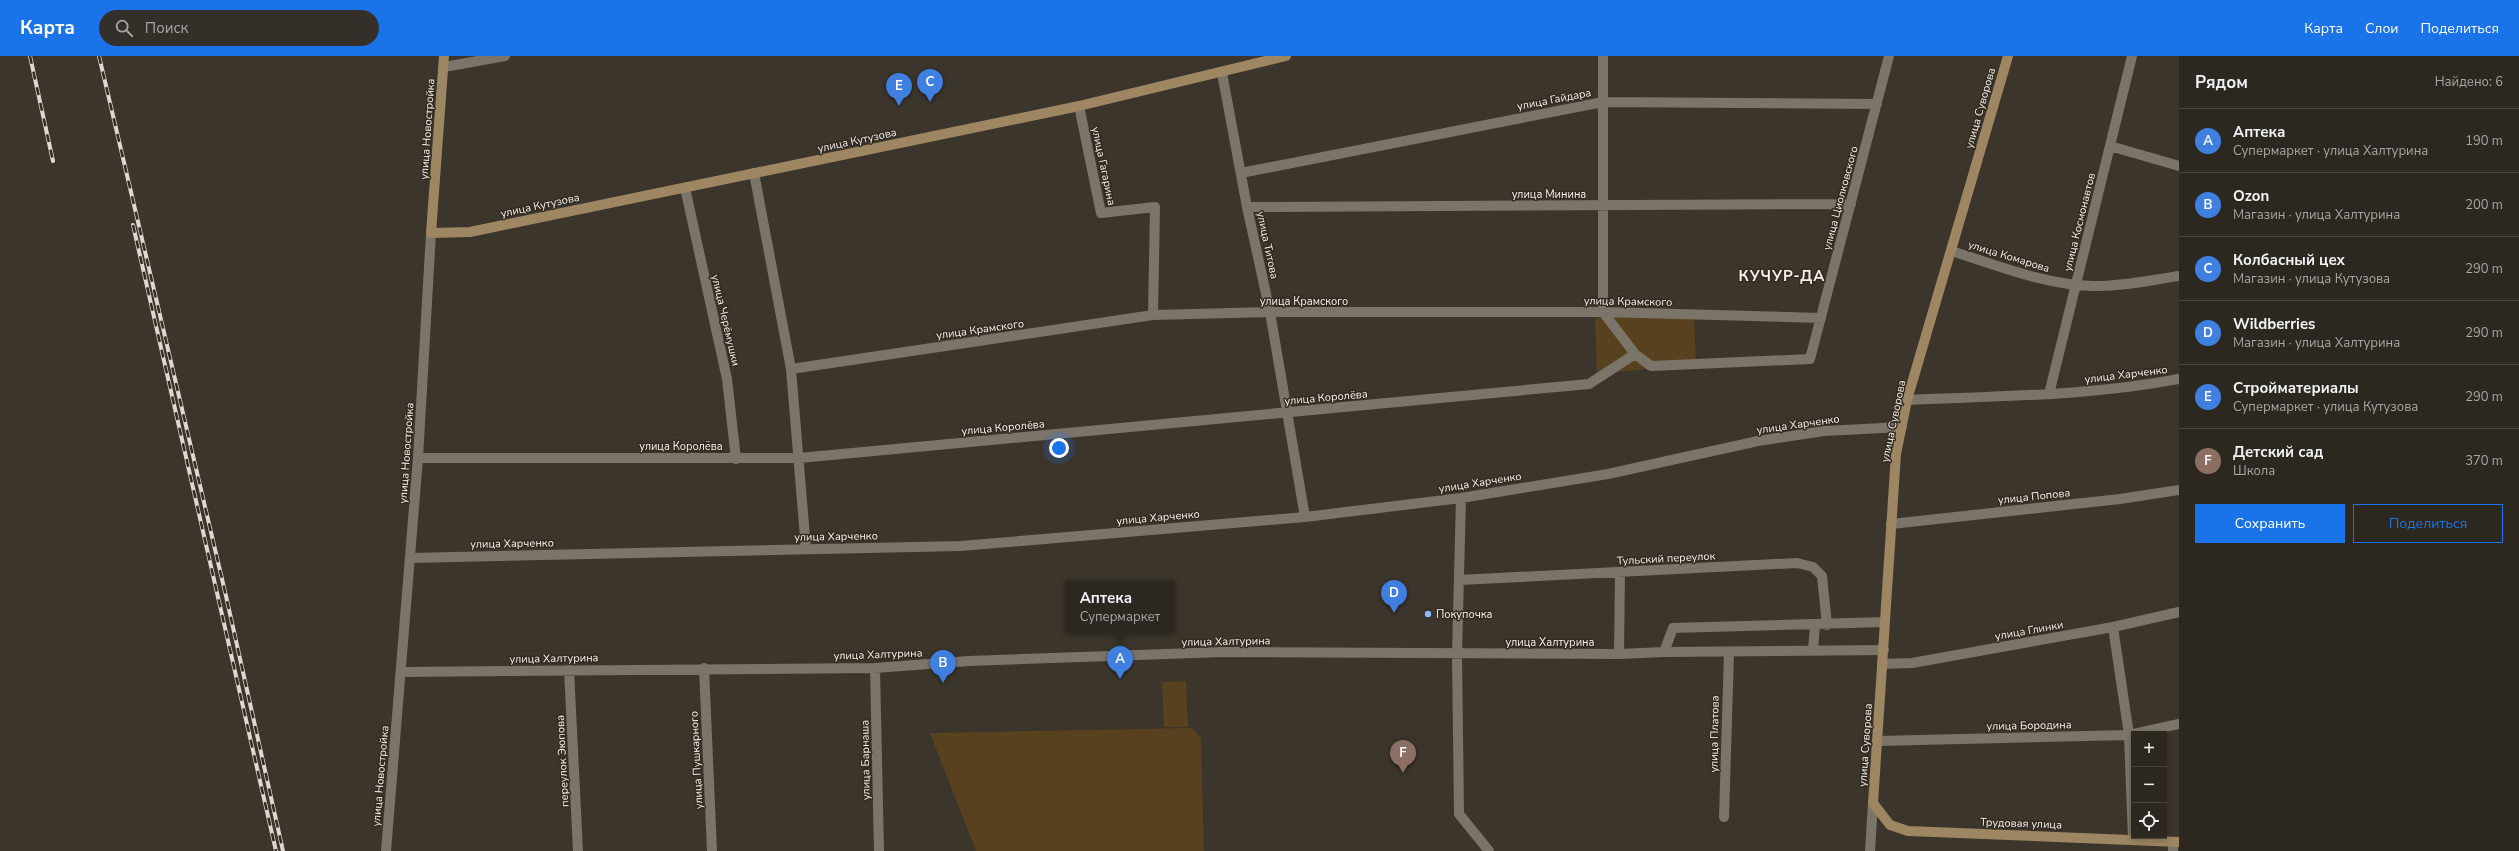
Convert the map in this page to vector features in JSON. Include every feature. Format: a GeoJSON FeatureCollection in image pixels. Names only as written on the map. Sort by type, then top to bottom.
{"type":"FeatureCollection","features":[{"type":"Feature","properties":{"kind":"main road","name":"улица Новостройка"},"geometry":{"type":"LineString","coordinates":[[431,233],[444,56]]}},
{"type":"Feature","properties":{"kind":"main road","name":"улица Кутузова"},"geometry":{"type":"LineString","coordinates":[[431,233],[470,232],[685,188],[1079,106],[1222,73],[1286,56]]}},
{"type":"Feature","properties":{"kind":"main road","name":"улица Суворова"},"geometry":{"type":"LineString","coordinates":[[1873,803],[1896,454],[1907,400],[2008,56]]}},
{"type":"Feature","properties":{"kind":"main road","name":"Трудовая улица"},"geometry":{"type":"LineString","coordinates":[[1873,803],[1890,825],[1908,831],[2131,839]]}},
{"type":"Feature","properties":{"kind":"main road","name":"Трудовая улица"},"geometry":{"type":"LineString","coordinates":[[2133,839],[2175,845]]}},
{"type":"Feature","properties":{"kind":"street"},"geometry":{"type":"LineString","coordinates":[[444,67],[505,56]]}},
{"type":"Feature","properties":{"kind":"street"},"geometry":{"type":"LineString","coordinates":[[1603,56],[1603,312],[1635,354]]}},
{"type":"Feature","properties":{"kind":"street","name":"улица Циолковского"},"geometry":{"type":"LineString","coordinates":[[1635,354],[1651,366],[1810,359],[1889,56]]}},
{"type":"Feature","properties":{"kind":"street","name":"улица Космонавтов"},"geometry":{"type":"LineString","coordinates":[[2049,394],[2132,56]]}},
{"type":"Feature","properties":{"kind":"street","name":"улица Титова"},"geometry":{"type":"LineString","coordinates":[[1222,73],[1247,207],[1270,312],[1305,517]]}},
{"type":"Feature","properties":{"kind":"street","name":"улица Гайдара"},"geometry":{"type":"LineString","coordinates":[[1241,173],[1603,102],[1877,104]]}},
{"type":"Feature","properties":{"kind":"street","name":"улица Гагарина"},"geometry":{"type":"LineString","coordinates":[[1079,106],[1101,213],[1155,207],[1153,315]]}},
{"type":"Feature","properties":{"kind":"street"},"geometry":{"type":"LineString","coordinates":[[2110,146],[2179,166]]}},
{"type":"Feature","properties":{"kind":"street"},"geometry":{"type":"LineString","coordinates":[[754,173],[791,370],[806,549]]}},
{"type":"Feature","properties":{"kind":"street","name":"улица Черёмушки"},"geometry":{"type":"LineString","coordinates":[[685,188],[728,379],[736,459]]}},
{"type":"Feature","properties":{"kind":"street","name":"улица Минина"},"geometry":{"type":"LineString","coordinates":[[1247,207],[1851,204]]}},
{"type":"Feature","properties":{"kind":"street","name":"улица Новостройка"},"geometry":{"type":"LineString","coordinates":[[386,851],[418,458],[431,233]]}},
{"type":"Feature","properties":{"kind":"street","name":"улица Комарова"},"geometry":{"type":"LineString","coordinates":[[1951,251],[2051,282],[2076,285],[2095,286],[2179,276]]}},
{"type":"Feature","properties":{"kind":"street","name":"улица Крамского"},"geometry":{"type":"LineString","coordinates":[[791,370],[1153,315],[1270,312],[1603,312],[1821,318]]}},
{"type":"Feature","properties":{"kind":"street","name":"улица Королёва"},"geometry":{"type":"LineString","coordinates":[[418,458],[799,458],[1589,384],[1635,354]]}},
{"type":"Feature","properties":{"kind":"street","name":"улица Харченко"},"geometry":{"type":"LineString","coordinates":[[1907,400],[2049,394],[2146,385],[2179,379]]}},
{"type":"Feature","properties":{"kind":"street","name":"улица Харченко"},"geometry":{"type":"LineString","coordinates":[[410,558],[961,546],[1305,517],[1460,498],[1638,468],[1758,441],[1824,431],[1902,427]]}},
{"type":"Feature","properties":{"kind":"street","name":"улица Попова"},"geometry":{"type":"LineString","coordinates":[[1891,524],[2120,499],[2179,490]]}},
{"type":"Feature","properties":{"kind":"street"},"geometry":{"type":"LineString","coordinates":[[1460,498],[1457,654],[1459,814],[1488,851]]}},
{"type":"Feature","properties":{"kind":"street","name":"Тульский переулок"},"geometry":{"type":"LineString","coordinates":[[1459,580],[1803,565],[1813,567],[1822,576],[1827,625]]}},
{"type":"Feature","properties":{"kind":"street"},"geometry":{"type":"LineString","coordinates":[[1619,654],[1620,572]]}},
{"type":"Feature","properties":{"kind":"street","name":"улица Глинки"},"geometry":{"type":"LineString","coordinates":[[1882,664],[1912,663],[2113,627],[2179,612]]}},
{"type":"Feature","properties":{"kind":"street"},"geometry":{"type":"LineString","coordinates":[[1664,652],[1673,628],[1827,625],[1885,622]]}},
{"type":"Feature","properties":{"kind":"street"},"geometry":{"type":"LineString","coordinates":[[1813,650],[1815,625]]}},
{"type":"Feature","properties":{"kind":"street"},"geometry":{"type":"LineString","coordinates":[[2113,627],[2129,735],[2132,803]]}},
{"type":"Feature","properties":{"kind":"street","name":"улица Халтурина"},"geometry":{"type":"LineString","coordinates":[[401,672],[704,668],[875,668],[970,661],[1223,652],[1619,654],[1664,652],[1728,653],[1813,650],[1884,650]]}},
{"type":"Feature","properties":{"kind":"street","name":"улица Платова"},"geometry":{"type":"LineString","coordinates":[[1724,817],[1728,653]]}},
{"type":"Feature","properties":{"kind":"street","name":"улица Пушкарного"},"geometry":{"type":"LineString","coordinates":[[704,668],[712,851]]}},
{"type":"Feature","properties":{"kind":"street","name":"улица Барнаша"},"geometry":{"type":"LineString","coordinates":[[875,668],[879,851]]}},
{"type":"Feature","properties":{"kind":"street","name":"переулок Эюпова"},"geometry":{"type":"LineString","coordinates":[[569,670],[578,851]]}},
{"type":"Feature","properties":{"kind":"street","name":"улица Бородина"},"geometry":{"type":"LineString","coordinates":[[1878,741],[2129,735],[2179,724]]}},
{"type":"Feature","properties":{"kind":"street","name":"улица Суворова"},"geometry":{"type":"LineString","coordinates":[[1870,851],[1873,803]]}},
{"type":"Feature","properties":{"kind":"shaded area"},"geometry":{"type":"Polygon","coordinates":[[[1603,312],[1694,315],[1696,364],[1597,374],[1595,320],[1603,312]]]}},
{"type":"Feature","properties":{"kind":"shaded area"},"geometry":{"type":"Polygon","coordinates":[[[1186,681],[1188,727],[1164,727],[1162,682],[1186,681]]]}},
{"type":"Feature","properties":{"kind":"shaded area"},"geometry":{"type":"Polygon","coordinates":[[[1192,728],[1201,738],[1204,851],[976,851],[930,733],[1192,728]]]}},
{"type":"Feature","properties":{"kind":"railway"},"geometry":{"type":"LineString","coordinates":[[30,56],[53,161]]}},
{"type":"Feature","properties":{"kind":"railway"},"geometry":{"type":"LineString","coordinates":[[99,56],[226,596],[283,851]]}},
{"type":"Feature","properties":{"kind":"railway"},"geometry":{"type":"LineString","coordinates":[[133,225],[276,851]]}},
{"type":"Feature","properties":{"kind":"place","name":"Колбасный цех"},"geometry":{"type":"Point","coordinates":[930,102]}},
{"type":"Feature","properties":{"kind":"place","name":"Стройматериалы"},"geometry":{"type":"Point","coordinates":[899,106]}},
{"type":"Feature","properties":{"kind":"place","name":"Wildberries"},"geometry":{"type":"Point","coordinates":[1394,613]}},
{"type":"Feature","properties":{"kind":"place","name":"Покупочка"},"geometry":{"type":"Point","coordinates":[1428,614]}},
{"type":"Feature","properties":{"kind":"place","name":"Аптека"},"geometry":{"type":"Point","coordinates":[1120,679]}},
{"type":"Feature","properties":{"kind":"place","name":"Ozon"},"geometry":{"type":"Point","coordinates":[943,683]}},
{"type":"Feature","properties":{"kind":"place","name":"Детский сад"},"geometry":{"type":"Point","coordinates":[1403,773]}},
{"type":"Feature","properties":{"kind":"district","name":"КУЧУР-ДА"},"geometry":{"type":"Point","coordinates":[1782,276]}}]}
